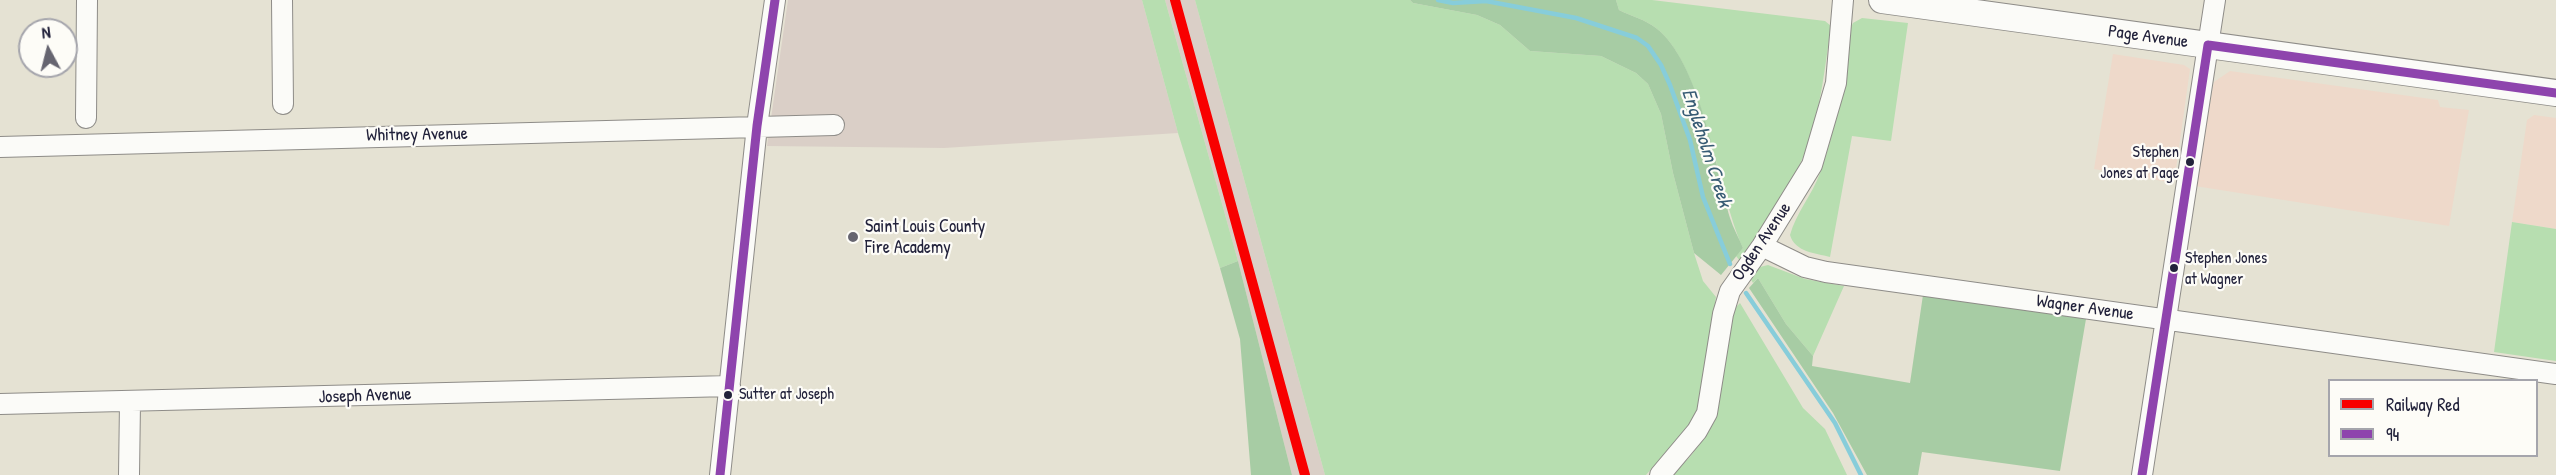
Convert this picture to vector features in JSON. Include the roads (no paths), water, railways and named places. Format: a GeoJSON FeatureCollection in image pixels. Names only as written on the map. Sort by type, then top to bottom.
{"type":"FeatureCollection","features":[{"type":"Feature","properties":{"kind":"main road","name":"Page Avenue"},"geometry":{"type":"LineString","coordinates":[[1882,0],[2556,93]]}},
{"type":"Feature","properties":{"kind":"street"},"geometry":{"type":"LineString","coordinates":[[86,118],[87,0]]}},
{"type":"Feature","properties":{"kind":"street"},"geometry":{"type":"LineString","coordinates":[[282,0],[283,104]]}},
{"type":"Feature","properties":{"kind":"street"},"geometry":{"type":"LineString","coordinates":[[720,475],[757,126],[775,0]]}},
{"type":"Feature","properties":{"kind":"street","name":"Ogden Avenue"},"geometry":{"type":"LineString","coordinates":[[1660,475],[1697,431],[1707,412],[1725,302],[1736,280],[1762,246],[1812,165],[1836,83],[1844,0]]}},
{"type":"Feature","properties":{"kind":"street"},"geometry":{"type":"LineString","coordinates":[[2142,475],[2215,0]]}},
{"type":"Feature","properties":{"kind":"street","name":"Whitney Avenue"},"geometry":{"type":"LineString","coordinates":[[0,147],[834,125]]}},
{"type":"Feature","properties":{"kind":"street","name":"Wagner Avenue"},"geometry":{"type":"LineString","coordinates":[[1762,246],[1805,267],[1826,272],[2556,374]]}},
{"type":"Feature","properties":{"kind":"street","name":"Joseph Avenue"},"geometry":{"type":"LineString","coordinates":[[0,404],[130,403],[730,386]]}},
{"type":"Feature","properties":{"kind":"street"},"geometry":{"type":"LineString","coordinates":[[129,475],[130,403]]}},
{"type":"Feature","properties":{"kind":"waterway","name":"Engleholm Creek"},"geometry":{"type":"LineString","coordinates":[[1438,0],[1453,3],[1486,1],[1576,18],[1637,38],[1648,46],[1661,65],[1670,85],[1690,140],[1703,197],[1730,264]]}},
{"type":"Feature","properties":{"kind":"waterway","name":"Engleholm Creek"},"geometry":{"type":"LineString","coordinates":[[1746,293],[1835,423],[1861,475]]}},
{"type":"Feature","properties":{"kind":"rail line","name":"Red"},"geometry":{"type":"LineString","coordinates":[[1175,0],[1305,475]]}},
{"type":"Feature","properties":{"kind":"place","name":"Stephen Jones at Page"},"geometry":{"type":"Point","coordinates":[2190,162]}},
{"type":"Feature","properties":{"kind":"place","name":"Saint Louis County Fire Academy"},"geometry":{"type":"Point","coordinates":[853,237]}},
{"type":"Feature","properties":{"kind":"place","name":"Stephen Jones at Wagner"},"geometry":{"type":"Point","coordinates":[2174,268]}},
{"type":"Feature","properties":{"kind":"place","name":"Sutter at Joseph"},"geometry":{"type":"Point","coordinates":[728,395]}}]}
